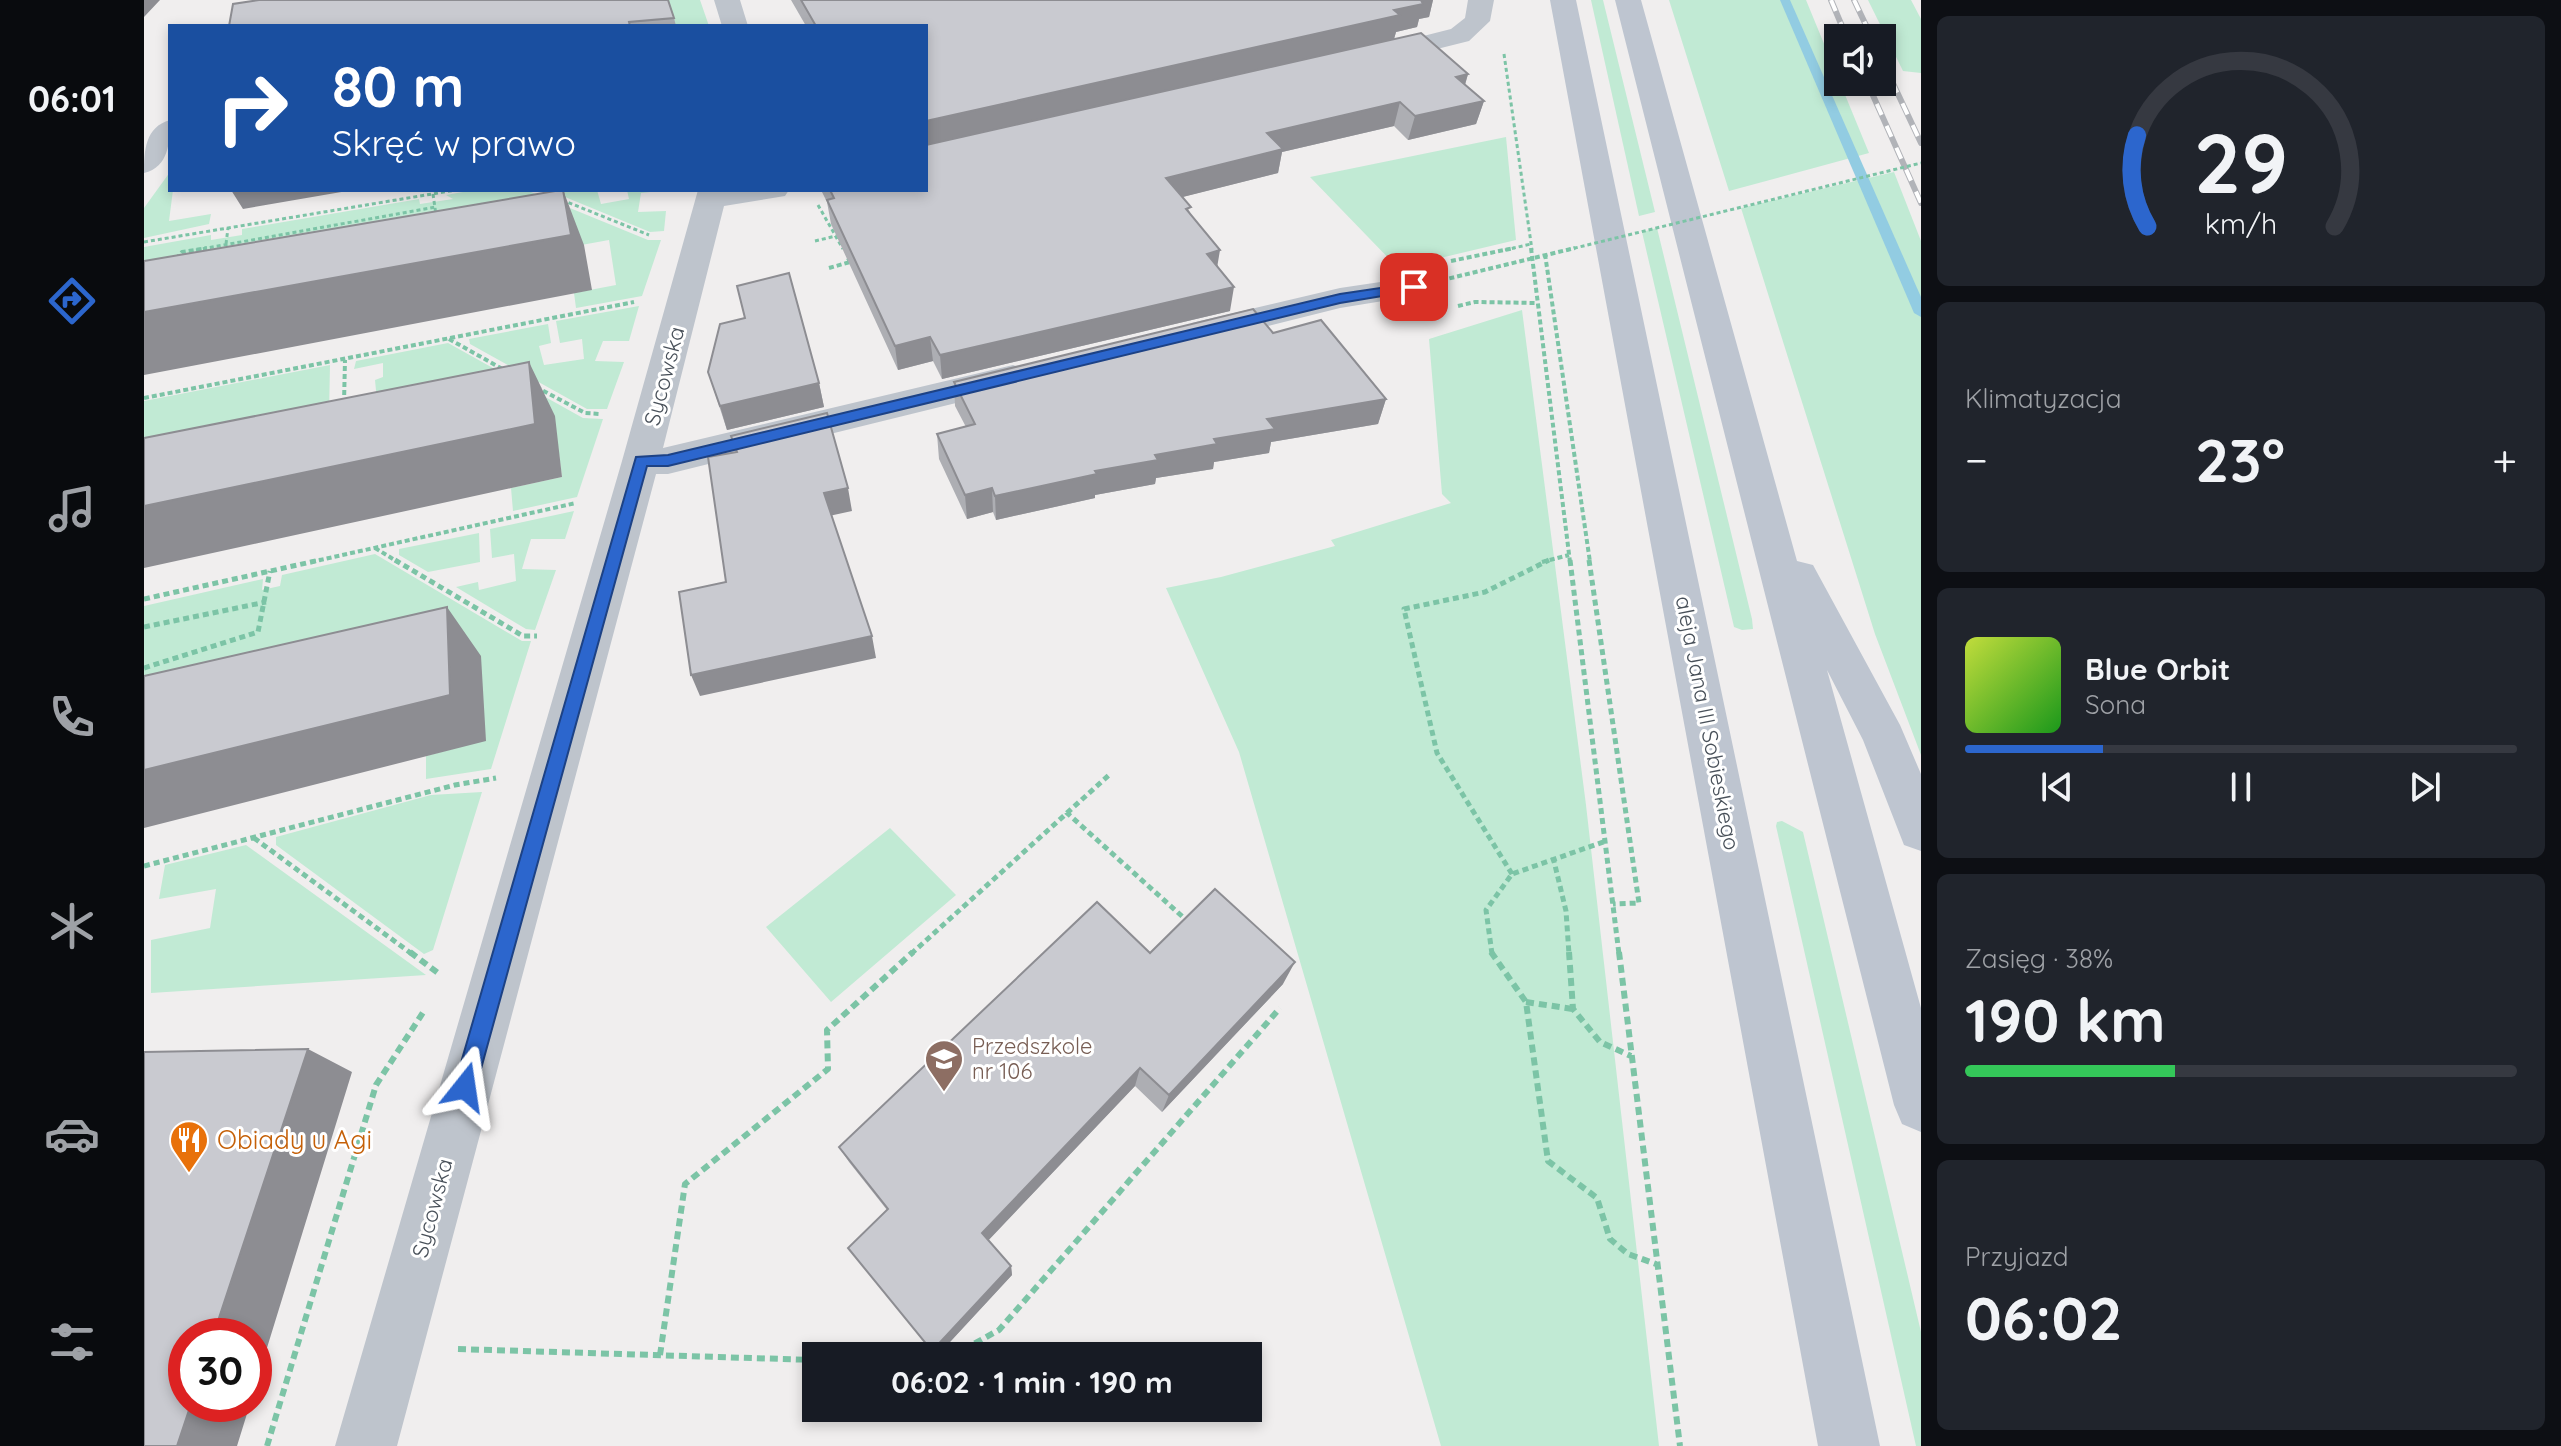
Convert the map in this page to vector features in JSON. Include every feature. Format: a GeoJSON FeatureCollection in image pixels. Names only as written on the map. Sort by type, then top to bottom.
{"type":"FeatureCollection","features":[{"type":"Feature","properties":{"kind":"main road","name":"aleja Jana III Sobieskiego"},"geometry":{"type":"LineString","coordinates":[[1563,0],[1849,1446]]}},
{"type":"Feature","properties":{"kind":"main road"},"geometry":{"type":"LineString","coordinates":[[1628,0],[1921,1105]]}},
{"type":"Feature","properties":{"kind":"main road"},"geometry":{"type":"LineString","coordinates":[[1761,503],[1884,738],[1921,830]]}},
{"type":"Feature","properties":{"kind":"street"},"geometry":{"type":"LineString","coordinates":[[727,0],[734,24]]}},
{"type":"Feature","properties":{"kind":"street"},"geometry":{"type":"LineString","coordinates":[[1344,64],[1460,35],[1477,21],[1481,0]]}},
{"type":"Feature","properties":{"kind":"street"},"geometry":{"type":"LineString","coordinates":[[144,164],[168,132]]}},
{"type":"Feature","properties":{"kind":"street","name":"Sycowska"},"geometry":{"type":"LineString","coordinates":[[366,1446],[641,461],[712,194],[743,192]]}},
{"type":"Feature","properties":{"kind":"street"},"geometry":{"type":"LineString","coordinates":[[1172,339],[1340,298],[1420,285]]}},
{"type":"Feature","properties":{"kind":"street"},"geometry":{"type":"LineString","coordinates":[[641,461],[668,461],[1050,368]]}},
{"type":"Feature","properties":{"kind":"path"},"geometry":{"type":"LineString","coordinates":[[1503,48],[1531,244],[1680,1446]]}},
{"type":"Feature","properties":{"kind":"path"},"geometry":{"type":"LineString","coordinates":[[1531,244],[1412,270],[1420,285],[1921,163]]}},
{"type":"Feature","properties":{"kind":"path"},"geometry":{"type":"LineString","coordinates":[[144,242],[444,192]]}},
{"type":"Feature","properties":{"kind":"path"},"geometry":{"type":"LineString","coordinates":[[433,194],[436,217]]}},
{"type":"Feature","properties":{"kind":"path"},"geometry":{"type":"LineString","coordinates":[[553,196],[648,235]]}},
{"type":"Feature","properties":{"kind":"path"},"geometry":{"type":"LineString","coordinates":[[816,201],[850,262],[829,268]]}},
{"type":"Feature","properties":{"kind":"path"},"geometry":{"type":"LineString","coordinates":[[173,264],[182,252],[436,207]]}},
{"type":"Feature","properties":{"kind":"path"},"geometry":{"type":"LineString","coordinates":[[226,244],[228,228]]}},
{"type":"Feature","properties":{"kind":"path"},"geometry":{"type":"LineString","coordinates":[[815,241],[836,236]]}},
{"type":"Feature","properties":{"kind":"path"},"geometry":{"type":"LineString","coordinates":[[1545,254],[1639,903],[1613,904]]}},
{"type":"Feature","properties":{"kind":"path"},"geometry":{"type":"LineString","coordinates":[[1475,302],[1537,303]]}},
{"type":"Feature","properties":{"kind":"path"},"geometry":{"type":"LineString","coordinates":[[144,398],[622,304]]}},
{"type":"Feature","properties":{"kind":"path"},"geometry":{"type":"LineString","coordinates":[[448,339],[516,376]]}},
{"type":"Feature","properties":{"kind":"path"},"geometry":{"type":"LineString","coordinates":[[344,406],[345,360]]}},
{"type":"Feature","properties":{"kind":"path"},"geometry":{"type":"LineString","coordinates":[[530,383],[585,413],[606,414]]}},
{"type":"Feature","properties":{"kind":"path"},"geometry":{"type":"LineString","coordinates":[[144,599],[576,503]]}},
{"type":"Feature","properties":{"kind":"path"},"geometry":{"type":"LineString","coordinates":[[374,547],[523,636]]}},
{"type":"Feature","properties":{"kind":"path"},"geometry":{"type":"LineString","coordinates":[[1512,874],[1437,753],[1404,609],[1485,592],[1544,561],[1569,555]]}},
{"type":"Feature","properties":{"kind":"path"},"geometry":{"type":"LineString","coordinates":[[144,668],[258,632],[270,571]]}},
{"type":"Feature","properties":{"kind":"path"},"geometry":{"type":"LineString","coordinates":[[144,627],[266,602]]}},
{"type":"Feature","properties":{"kind":"path"},"geometry":{"type":"LineString","coordinates":[[660,1355],[685,1184],[828,1069],[827,1030],[1109,775]]}},
{"type":"Feature","properties":{"kind":"path"},"geometry":{"type":"LineString","coordinates":[[144,866],[455,785],[490,779]]}},
{"type":"Feature","properties":{"kind":"path"},"geometry":{"type":"LineString","coordinates":[[1066,812],[1184,918]]}},
{"type":"Feature","properties":{"kind":"path"},"geometry":{"type":"LineString","coordinates":[[253,838],[438,973]]}},
{"type":"Feature","properties":{"kind":"path"},"geometry":{"type":"LineString","coordinates":[[1606,841],[1553,857],[1512,874],[1486,910],[1489,950],[1526,1002],[1548,1161],[1597,1198],[1610,1239],[1628,1254],[1657,1264]]}},
{"type":"Feature","properties":{"kind":"path"},"geometry":{"type":"LineString","coordinates":[[1553,857],[1566,911],[1573,1009],[1600,1042],[1631,1056]]}},
{"type":"Feature","properties":{"kind":"path"},"geometry":{"type":"LineString","coordinates":[[1526,1002],[1573,1009]]}},
{"type":"Feature","properties":{"kind":"path"},"geometry":{"type":"LineString","coordinates":[[977,1342],[999,1330],[1280,1008]]}},
{"type":"Feature","properties":{"kind":"path"},"geometry":{"type":"LineString","coordinates":[[489,1348],[802,1360]]}},
{"type":"Feature","properties":{"kind":"green space"},"geometry":{"type":"Polygon","coordinates":[[[663,0],[700,0],[708,24],[671,24],[663,0]]]}},
{"type":"Feature","properties":{"kind":"green space"},"geometry":{"type":"Polygon","coordinates":[[[1591,0],[1603,0],[1655,212],[1639,216],[1591,0]]]}},
{"type":"Feature","properties":{"kind":"green space"},"geometry":{"type":"Polygon","coordinates":[[[1669,0],[1806,0],[1824,44],[1824,96],[1846,96],[1869,153],[1729,191],[1669,0]]]}},
{"type":"Feature","properties":{"kind":"green space"},"geometry":{"type":"Polygon","coordinates":[[[1868,0],[1911,0],[1921,19],[1921,73],[1903,71],[1896,57],[1896,24],[1880,24],[1868,0]]]}},
{"type":"Feature","properties":{"kind":"green space"},"geometry":{"type":"Polygon","coordinates":[[[1506,137],[1516,240],[1398,268],[1310,177],[1506,137]]]}},
{"type":"Feature","properties":{"kind":"green space"},"geometry":{"type":"Polygon","coordinates":[[[1894,172],[1921,241],[1921,755],[1875,634],[1741,208],[1894,172]]]}},
{"type":"Feature","properties":{"kind":"green space"},"geometry":{"type":"Polygon","coordinates":[[[168,175],[168,192],[173,192],[169,221],[211,214],[209,224],[144,238],[144,208],[168,175]]]}},
{"type":"Feature","properties":{"kind":"green space"},"geometry":{"type":"Polygon","coordinates":[[[463,192],[531,192],[648,240],[661,240],[642,296],[576,308],[574,293],[616,285],[609,240],[144,324],[144,247],[211,235],[211,240],[242,235],[242,229],[419,199],[420,204],[453,199],[446,195],[463,192]]]}},
{"type":"Feature","properties":{"kind":"green space"},"geometry":{"type":"Polygon","coordinates":[[[553,192],[598,192],[601,204],[629,199],[627,192],[650,192],[641,193],[638,212],[666,211],[664,231],[650,232],[553,192]]]}},
{"type":"Feature","properties":{"kind":"green space"},"geometry":{"type":"Polygon","coordinates":[[[1657,228],[1753,629],[1734,627],[1642,232],[1657,228]]]}},
{"type":"Feature","properties":{"kind":"green space"},"geometry":{"type":"Polygon","coordinates":[[[639,306],[629,341],[603,341],[595,361],[624,362],[607,409],[587,409],[470,344],[469,339],[548,324],[551,343],[539,346],[544,365],[584,359],[582,339],[560,343],[556,321],[639,306]]]}},
{"type":"Feature","properties":{"kind":"green space"},"geometry":{"type":"Polygon","coordinates":[[[1522,310],[1586,805],[1659,1446],[1441,1446],[1239,752],[1166,588],[1221,577],[1335,546],[1331,540],[1451,503],[1442,494],[1429,339],[1522,310]]]}},
{"type":"Feature","properties":{"kind":"green space"},"geometry":{"type":"Polygon","coordinates":[[[448,343],[583,418],[603,419],[577,497],[513,511],[511,488],[562,477],[554,416],[144,501],[144,401],[330,365],[329,414],[377,401],[375,380],[383,377],[383,363],[354,369],[356,361],[448,343]]]}},
{"type":"Feature","properties":{"kind":"green space"},"geometry":{"type":"Polygon","coordinates":[[[574,511],[565,539],[531,539],[522,569],[556,570],[535,630],[526,629],[456,587],[478,582],[479,590],[516,581],[514,554],[492,558],[490,529],[574,511]]]}},
{"type":"Feature","properties":{"kind":"green space"},"geometry":{"type":"Polygon","coordinates":[[[479,533],[480,562],[428,572],[399,555],[399,549],[479,533]]]}},
{"type":"Feature","properties":{"kind":"green space"},"geometry":{"type":"Polygon","coordinates":[[[375,554],[522,641],[531,641],[491,769],[426,779],[426,756],[486,740],[144,735],[144,606],[263,579],[262,590],[280,586],[282,575],[375,554]]]}},
{"type":"Feature","properties":{"kind":"green space"},"geometry":{"type":"Polygon","coordinates":[[[482,792],[433,950],[424,954],[276,845],[276,837],[431,795],[482,792]]]}},
{"type":"Feature","properties":{"kind":"green space"},"geometry":{"type":"Polygon","coordinates":[[[1782,821],[1803,832],[1921,1332],[1921,1446],[1916,1446],[1776,826],[1777,822],[1782,821]]]}},
{"type":"Feature","properties":{"kind":"green space"},"geometry":{"type":"Polygon","coordinates":[[[890,828],[956,895],[831,1002],[766,927],[890,828]]]}},
{"type":"Feature","properties":{"kind":"green space"},"geometry":{"type":"Polygon","coordinates":[[[246,845],[426,975],[151,993],[151,940],[210,928],[216,889],[159,899],[165,865],[246,845]]]}},
{"type":"Feature","properties":{"kind":"building"},"geometry":{"type":"Polygon","coordinates":[[[259,0],[668,0],[674,18],[630,24],[229,24],[233,4],[259,0]]]}},
{"type":"Feature","properties":{"kind":"building"},"geometry":{"type":"Polygon","coordinates":[[[801,0],[1421,0],[1423,4],[1394,10],[1400,15],[928,121],[928,24],[815,24],[801,0]]]}},
{"type":"Feature","properties":{"kind":"building"},"geometry":{"type":"Polygon","coordinates":[[[1421,33],[1468,74],[1456,77],[1484,101],[1415,116],[1400,102],[1267,133],[1283,149],[1166,178],[1191,207],[1186,209],[1220,250],[1207,254],[1234,287],[940,355],[930,337],[895,346],[827,200],[834,198],[831,192],[928,192],[928,145],[1421,33]]]}},
{"type":"Feature","properties":{"kind":"building"},"geometry":{"type":"Polygon","coordinates":[[[551,192],[563,192],[571,235],[144,312],[144,261],[551,192]]]}},
{"type":"Feature","properties":{"kind":"building"},"geometry":{"type":"Polygon","coordinates":[[[789,273],[819,383],[720,406],[708,372],[720,324],[745,318],[737,286],[789,273]]]}},
{"type":"Feature","properties":{"kind":"building"},"geometry":{"type":"Polygon","coordinates":[[[1253,309],[1273,333],[1321,320],[1386,399],[1267,419],[1275,429],[1214,439],[1217,444],[1155,455],[1158,460],[1095,471],[1097,474],[995,496],[992,488],[965,495],[937,434],[975,424],[954,382],[1253,309]]]}},
{"type":"Feature","properties":{"kind":"building"},"geometry":{"type":"Polygon","coordinates":[[[529,362],[535,424],[144,506],[144,438],[529,362]]]}},
{"type":"Feature","properties":{"kind":"building"},"geometry":{"type":"Polygon","coordinates":[[[827,413],[848,488],[824,493],[872,636],[691,675],[679,592],[726,582],[708,457],[737,452],[731,436],[827,413]]]}},
{"type":"Feature","properties":{"kind":"building"},"geometry":{"type":"Polygon","coordinates":[[[447,607],[450,695],[144,770],[144,676],[447,607]]]}},
{"type":"Feature","properties":{"kind":"building"},"geometry":{"type":"Polygon","coordinates":[[[1215,889],[1295,962],[1169,1095],[1140,1068],[982,1233],[1011,1266],[940,1342],[925,1342],[848,1248],[888,1209],[839,1147],[1097,902],[1150,953],[1215,889]]]}},
{"type":"Feature","properties":{"kind":"building"},"geometry":{"type":"Polygon","coordinates":[[[308,1049],[219,1318],[168,1318],[168,1422],[185,1422],[177,1446],[144,1446],[144,1052],[308,1049]]]}},
{"type":"Feature","properties":{"kind":"waterway"},"geometry":{"type":"LineString","coordinates":[[1785,0],[1921,313]]}},
{"type":"Feature","properties":{"kind":"railway"},"geometry":{"type":"LineString","coordinates":[[1831,0],[1841,24]]}},
{"type":"Feature","properties":{"kind":"railway"},"geometry":{"type":"LineString","coordinates":[[1854,0],[1865,24]]}},
{"type":"Feature","properties":{"kind":"railway"},"geometry":{"type":"LineString","coordinates":[[1896,90],[1921,143]]}},
{"type":"Feature","properties":{"kind":"railway"},"geometry":{"type":"LineString","coordinates":[[1873,96],[1921,203]]}},
{"type":"Feature","properties":{"kind":"place","name":"Przedszkole nr 106"},"geometry":{"type":"Point","coordinates":[944,1093]}},
{"type":"Feature","properties":{"kind":"place","name":"Obiady u Agi"},"geometry":{"type":"Point","coordinates":[189,1174]}},
{"type":"Feature","properties":{"kind":"route"},"geometry":{"type":"LineString","coordinates":[[465,1087],[641,461],[668,461],[1340,298],[1414,287]]}}]}
